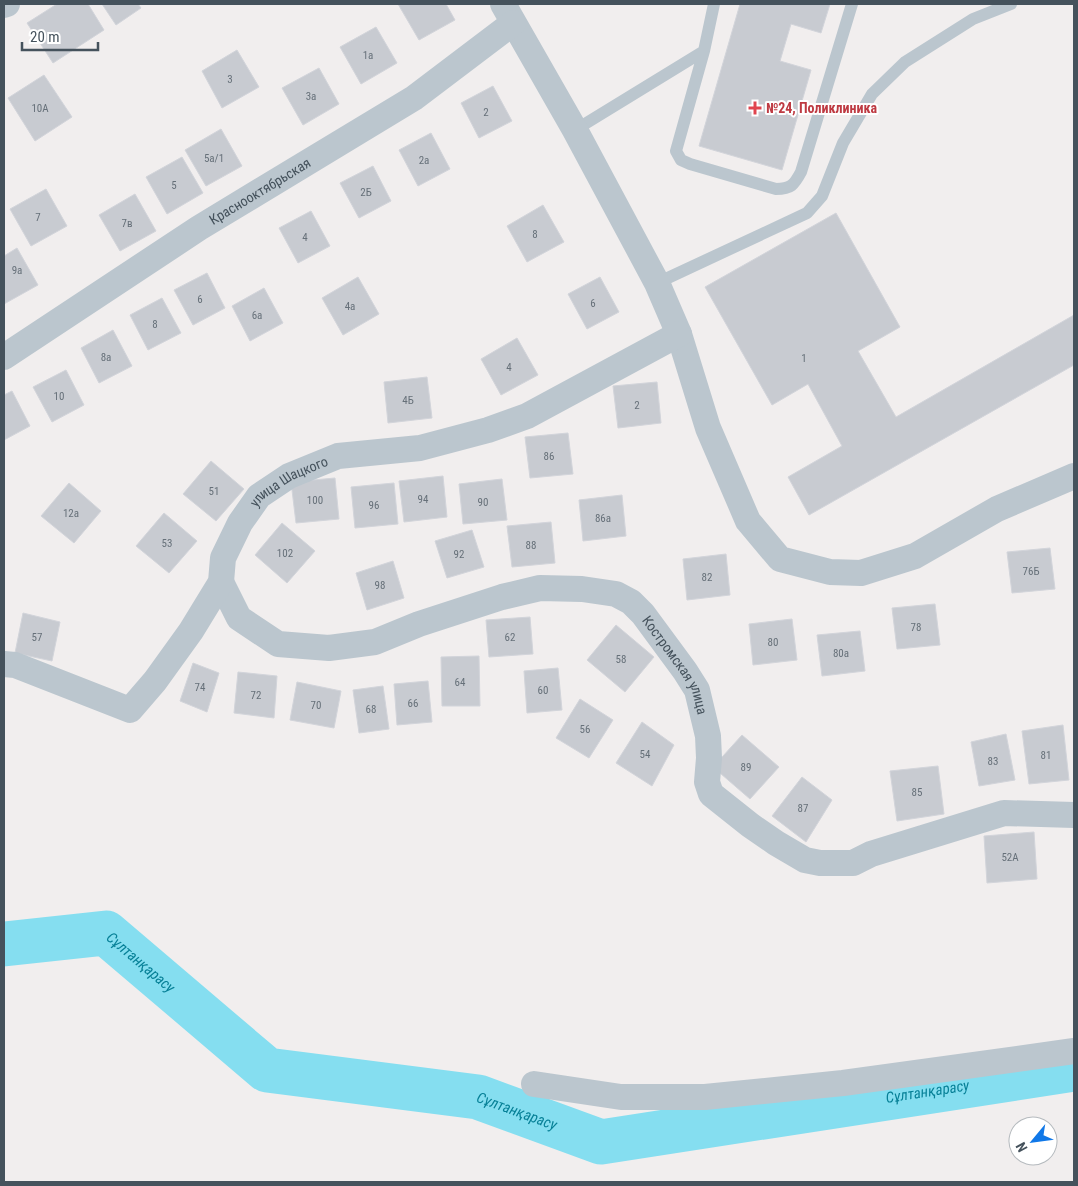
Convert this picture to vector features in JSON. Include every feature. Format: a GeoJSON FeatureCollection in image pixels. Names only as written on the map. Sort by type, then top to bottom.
{"type":"FeatureCollection","features":[{"type":"Feature","properties":{"kind":"street"},"geometry":{"type":"LineString","coordinates":[[508,13],[575,130],[657,284],[679,334],[708,428],[748,521],[780,559],[830,572],[861,572],[915,556],[997,509],[1074,476]]}},
{"type":"Feature","properties":{"kind":"street","name":"Краснооктябрьская"},"geometry":{"type":"LineString","coordinates":[[4,357],[199,228],[414,98],[508,13]]}},
{"type":"Feature","properties":{"kind":"street","name":"улица Шацкого"},"geometry":{"type":"LineString","coordinates":[[4,664],[15,665],[130,710],[155,681],[191,631],[221,582],[224,558],[240,523],[259,496],[289,476],[338,456],[420,448],[488,430],[527,416],[679,334]]}},
{"type":"Feature","properties":{"kind":"street","name":"Костромская улица"},"geometry":{"type":"LineString","coordinates":[[221,582],[238,618],[278,644],[329,648],[375,642],[419,624],[502,597],[540,588],[582,589],[616,594],[631,602],[642,614],[685,671],[696,690],[708,736],[707,782],[711,794],[770,839],[805,860],[820,863],[853,863],[871,854],[1004,813],[1074,814]]}},
{"type":"Feature","properties":{"kind":"street"},"geometry":{"type":"LineString","coordinates":[[534,1084],[621,1097],[705,1097],[843,1083],[1074,1051]]}},
{"type":"Feature","properties":{"kind":"lane"},"geometry":{"type":"LineString","coordinates":[[714,4],[704,51],[676,151],[682,160],[690,164],[776,190],[786,189],[795,184],[801,172],[852,4]]}},
{"type":"Feature","properties":{"kind":"lane"},"geometry":{"type":"LineString","coordinates":[[657,284],[807,213],[822,196],[843,143],[872,94],[905,62],[973,19],[1012,4]]}},
{"type":"Feature","properties":{"kind":"lane"},"geometry":{"type":"LineString","coordinates":[[575,130],[704,51]]}},
{"type":"Feature","properties":{"kind":"building"},"geometry":{"type":"Polygon","coordinates":[[[57,4],[88,4],[104,30],[53,63],[27,23],[57,4]]]}},
{"type":"Feature","properties":{"kind":"building"},"geometry":{"type":"Polygon","coordinates":[[[102,4],[138,4],[141,8],[116,25],[102,4]]]}},
{"type":"Feature","properties":{"kind":"building"},"geometry":{"type":"Polygon","coordinates":[[[398,4],[446,4],[455,20],[419,40],[398,4]]]}},
{"type":"Feature","properties":{"kind":"building","name":"№24, Поликлиника"},"geometry":{"type":"Polygon","coordinates":[[[740,4],[830,4],[821,33],[791,24],[780,61],[811,70],[782,170],[699,146],[740,4]]]}},
{"type":"Feature","properties":{"kind":"building"},"geometry":{"type":"Polygon","coordinates":[[[376,27],[397,63],[361,84],[340,47],[376,27]]]}},
{"type":"Feature","properties":{"kind":"building"},"geometry":{"type":"Polygon","coordinates":[[[237,50],[259,87],[222,108],[202,71],[237,50]]]}},
{"type":"Feature","properties":{"kind":"building"},"geometry":{"type":"Polygon","coordinates":[[[319,68],[339,104],[303,125],[282,88],[319,68]]]}},
{"type":"Feature","properties":{"kind":"building"},"geometry":{"type":"Polygon","coordinates":[[[44,75],[72,117],[35,141],[8,98],[44,75]]]}},
{"type":"Feature","properties":{"kind":"building"},"geometry":{"type":"Polygon","coordinates":[[[493,86],[512,121],[479,138],[461,103],[493,86]]]}},
{"type":"Feature","properties":{"kind":"building"},"geometry":{"type":"Polygon","coordinates":[[[221,129],[242,166],[206,186],[185,150],[221,129]]]}},
{"type":"Feature","properties":{"kind":"building"},"geometry":{"type":"Polygon","coordinates":[[[431,133],[450,169],[418,186],[399,150],[431,133]]]}},
{"type":"Feature","properties":{"kind":"building"},"geometry":{"type":"Polygon","coordinates":[[[182,157],[203,193],[167,214],[146,177],[182,157]]]}},
{"type":"Feature","properties":{"kind":"building"},"geometry":{"type":"Polygon","coordinates":[[[373,166],[391,201],[359,218],[340,183],[373,166]]]}},
{"type":"Feature","properties":{"kind":"building"},"geometry":{"type":"Polygon","coordinates":[[[46,189],[67,226],[31,246],[10,209],[46,189]]]}},
{"type":"Feature","properties":{"kind":"building"},"geometry":{"type":"Polygon","coordinates":[[[135,194],[156,231],[120,251],[99,215],[135,194]]]}},
{"type":"Feature","properties":{"kind":"building"},"geometry":{"type":"Polygon","coordinates":[[[543,205],[564,242],[527,262],[507,226],[543,205]]]}},
{"type":"Feature","properties":{"kind":"building"},"geometry":{"type":"Polygon","coordinates":[[[311,211],[330,246],[298,263],[279,228],[311,211]]]}},
{"type":"Feature","properties":{"kind":"building"},"geometry":{"type":"Polygon","coordinates":[[[836,213],[900,327],[858,351],[896,417],[1074,315],[1074,365],[809,515],[788,477],[842,446],[808,384],[772,405],[705,287],[836,213]]]}},
{"type":"Feature","properties":{"kind":"building"},"geometry":{"type":"Polygon","coordinates":[[[17,248],[38,285],[4,304],[4,256],[17,248]]]}},
{"type":"Feature","properties":{"kind":"building"},"geometry":{"type":"Polygon","coordinates":[[[207,273],[225,308],[193,325],[174,290],[207,273]]]}},
{"type":"Feature","properties":{"kind":"building"},"geometry":{"type":"Polygon","coordinates":[[[358,277],[379,314],[343,335],[322,298],[358,277]]]}},
{"type":"Feature","properties":{"kind":"building"},"geometry":{"type":"Polygon","coordinates":[[[600,277],[619,312],[587,329],[568,294],[600,277]]]}},
{"type":"Feature","properties":{"kind":"building"},"geometry":{"type":"Polygon","coordinates":[[[264,288],[283,323],[250,341],[232,306],[264,288]]]}},
{"type":"Feature","properties":{"kind":"building"},"geometry":{"type":"Polygon","coordinates":[[[162,298],[181,333],[148,350],[130,315],[162,298]]]}},
{"type":"Feature","properties":{"kind":"building"},"geometry":{"type":"Polygon","coordinates":[[[113,330],[132,366],[99,383],[81,348],[113,330]]]}},
{"type":"Feature","properties":{"kind":"building"},"geometry":{"type":"Polygon","coordinates":[[[517,338],[538,375],[501,395],[481,359],[517,338]]]}},
{"type":"Feature","properties":{"kind":"building"},"geometry":{"type":"Polygon","coordinates":[[[66,370],[84,405],[52,422],[33,387],[66,370]]]}},
{"type":"Feature","properties":{"kind":"building"},"geometry":{"type":"Polygon","coordinates":[[[427,377],[432,418],[388,423],[384,382],[427,377]]]}},
{"type":"Feature","properties":{"kind":"building"},"geometry":{"type":"Polygon","coordinates":[[[657,382],[661,423],[618,428],[613,386],[657,382]]]}},
{"type":"Feature","properties":{"kind":"building"},"geometry":{"type":"Polygon","coordinates":[[[12,391],[30,426],[4,440],[4,395],[12,391]]]}},
{"type":"Feature","properties":{"kind":"building"},"geometry":{"type":"Polygon","coordinates":[[[568,433],[573,474],[530,478],[525,437],[568,433]]]}},
{"type":"Feature","properties":{"kind":"building"},"geometry":{"type":"Polygon","coordinates":[[[211,461],[244,489],[216,521],[183,494],[211,461]]]}},
{"type":"Feature","properties":{"kind":"building"},"geometry":{"type":"Polygon","coordinates":[[[443,476],[447,517],[404,522],[399,481],[443,476]]]}},
{"type":"Feature","properties":{"kind":"building"},"geometry":{"type":"Polygon","coordinates":[[[335,478],[339,519],[296,523],[291,482],[335,478]]]}},
{"type":"Feature","properties":{"kind":"building"},"geometry":{"type":"Polygon","coordinates":[[[502,479],[507,520],[463,524],[459,484],[502,479]]]}},
{"type":"Feature","properties":{"kind":"building"},"geometry":{"type":"Polygon","coordinates":[[[69,483],[101,511],[74,543],[41,516],[69,483]]]}},
{"type":"Feature","properties":{"kind":"building"},"geometry":{"type":"Polygon","coordinates":[[[394,483],[398,524],[355,528],[351,487],[394,483]]]}},
{"type":"Feature","properties":{"kind":"building"},"geometry":{"type":"Polygon","coordinates":[[[622,495],[626,536],[583,541],[579,500],[622,495]]]}},
{"type":"Feature","properties":{"kind":"building"},"geometry":{"type":"Polygon","coordinates":[[[164,513],[197,541],[169,573],[136,546],[164,513]]]}},
{"type":"Feature","properties":{"kind":"building"},"geometry":{"type":"Polygon","coordinates":[[[551,522],[555,563],[512,567],[507,526],[551,522]]]}},
{"type":"Feature","properties":{"kind":"building"},"geometry":{"type":"Polygon","coordinates":[[[282,523],[315,551],[287,583],[255,555],[282,523]]]}},
{"type":"Feature","properties":{"kind":"building"},"geometry":{"type":"Polygon","coordinates":[[[472,530],[484,567],[447,578],[435,541],[472,530]]]}},
{"type":"Feature","properties":{"kind":"building"},"geometry":{"type":"Polygon","coordinates":[[[1050,548],[1055,589],[1012,593],[1007,552],[1050,548]]]}},
{"type":"Feature","properties":{"kind":"building"},"geometry":{"type":"Polygon","coordinates":[[[726,554],[730,595],[687,600],[683,559],[726,554]]]}},
{"type":"Feature","properties":{"kind":"building"},"geometry":{"type":"Polygon","coordinates":[[[393,561],[404,598],[367,610],[356,573],[393,561]]]}},
{"type":"Feature","properties":{"kind":"building"},"geometry":{"type":"Polygon","coordinates":[[[935,604],[940,645],[897,649],[892,608],[935,604]]]}},
{"type":"Feature","properties":{"kind":"building"},"geometry":{"type":"Polygon","coordinates":[[[23,613],[60,622],[52,661],[15,653],[23,613]]]}},
{"type":"Feature","properties":{"kind":"building"},"geometry":{"type":"Polygon","coordinates":[[[530,617],[533,654],[489,657],[486,620],[530,617]]]}},
{"type":"Feature","properties":{"kind":"building"},"geometry":{"type":"Polygon","coordinates":[[[792,619],[797,660],[753,665],[749,624],[792,619]]]}},
{"type":"Feature","properties":{"kind":"building"},"geometry":{"type":"Polygon","coordinates":[[[616,625],[654,657],[625,692],[587,660],[616,625]]]}},
{"type":"Feature","properties":{"kind":"building"},"geometry":{"type":"Polygon","coordinates":[[[860,631],[865,671],[822,676],[817,635],[860,631]]]}},
{"type":"Feature","properties":{"kind":"building"},"geometry":{"type":"Polygon","coordinates":[[[479,656],[480,706],[442,706],[441,657],[479,656]]]}},
{"type":"Feature","properties":{"kind":"building"},"geometry":{"type":"Polygon","coordinates":[[[193,663],[219,673],[207,712],[180,701],[193,663]]]}},
{"type":"Feature","properties":{"kind":"building"},"geometry":{"type":"Polygon","coordinates":[[[558,668],[562,710],[527,713],[524,671],[558,668]]]}},
{"type":"Feature","properties":{"kind":"building"},"geometry":{"type":"Polygon","coordinates":[[[238,672],[277,676],[274,718],[234,713],[238,672]]]}},
{"type":"Feature","properties":{"kind":"building"},"geometry":{"type":"Polygon","coordinates":[[[428,681],[432,722],[397,725],[394,684],[428,681]]]}},
{"type":"Feature","properties":{"kind":"building"},"geometry":{"type":"Polygon","coordinates":[[[297,682],[341,691],[334,728],[290,720],[297,682]]]}},
{"type":"Feature","properties":{"kind":"building"},"geometry":{"type":"Polygon","coordinates":[[[383,686],[389,729],[359,733],[353,690],[383,686]]]}},
{"type":"Feature","properties":{"kind":"building"},"geometry":{"type":"Polygon","coordinates":[[[580,699],[613,720],[589,758],[556,738],[580,699]]]}},
{"type":"Feature","properties":{"kind":"building"},"geometry":{"type":"Polygon","coordinates":[[[642,722],[674,745],[652,786],[616,763],[642,722]]]}},
{"type":"Feature","properties":{"kind":"building"},"geometry":{"type":"Polygon","coordinates":[[[1063,725],[1069,780],[1029,784],[1022,731],[1063,725]]]}},
{"type":"Feature","properties":{"kind":"building"},"geometry":{"type":"Polygon","coordinates":[[[1006,734],[1015,780],[979,786],[971,742],[1006,734]]]}},
{"type":"Feature","properties":{"kind":"building"},"geometry":{"type":"Polygon","coordinates":[[[742,735],[779,767],[750,799],[713,767],[742,735]]]}},
{"type":"Feature","properties":{"kind":"building"},"geometry":{"type":"Polygon","coordinates":[[[938,766],[944,814],[897,821],[890,771],[938,766]]]}},
{"type":"Feature","properties":{"kind":"building"},"geometry":{"type":"Polygon","coordinates":[[[802,777],[832,800],[806,842],[772,816],[802,777]]]}},
{"type":"Feature","properties":{"kind":"building"},"geometry":{"type":"Polygon","coordinates":[[[1034,832],[1037,879],[987,883],[984,836],[1034,832]]]}},
{"type":"Feature","properties":{"kind":"waterway","name":"Сұлтанқарасу"},"geometry":{"type":"LineString","coordinates":[[4,944],[106,933],[267,1070],[478,1097],[601,1142],[1074,1069]]}},
{"type":"Feature","properties":{"kind":"place","name":"№24, Поликлиника"},"geometry":{"type":"Point","coordinates":[755,108]}}]}
